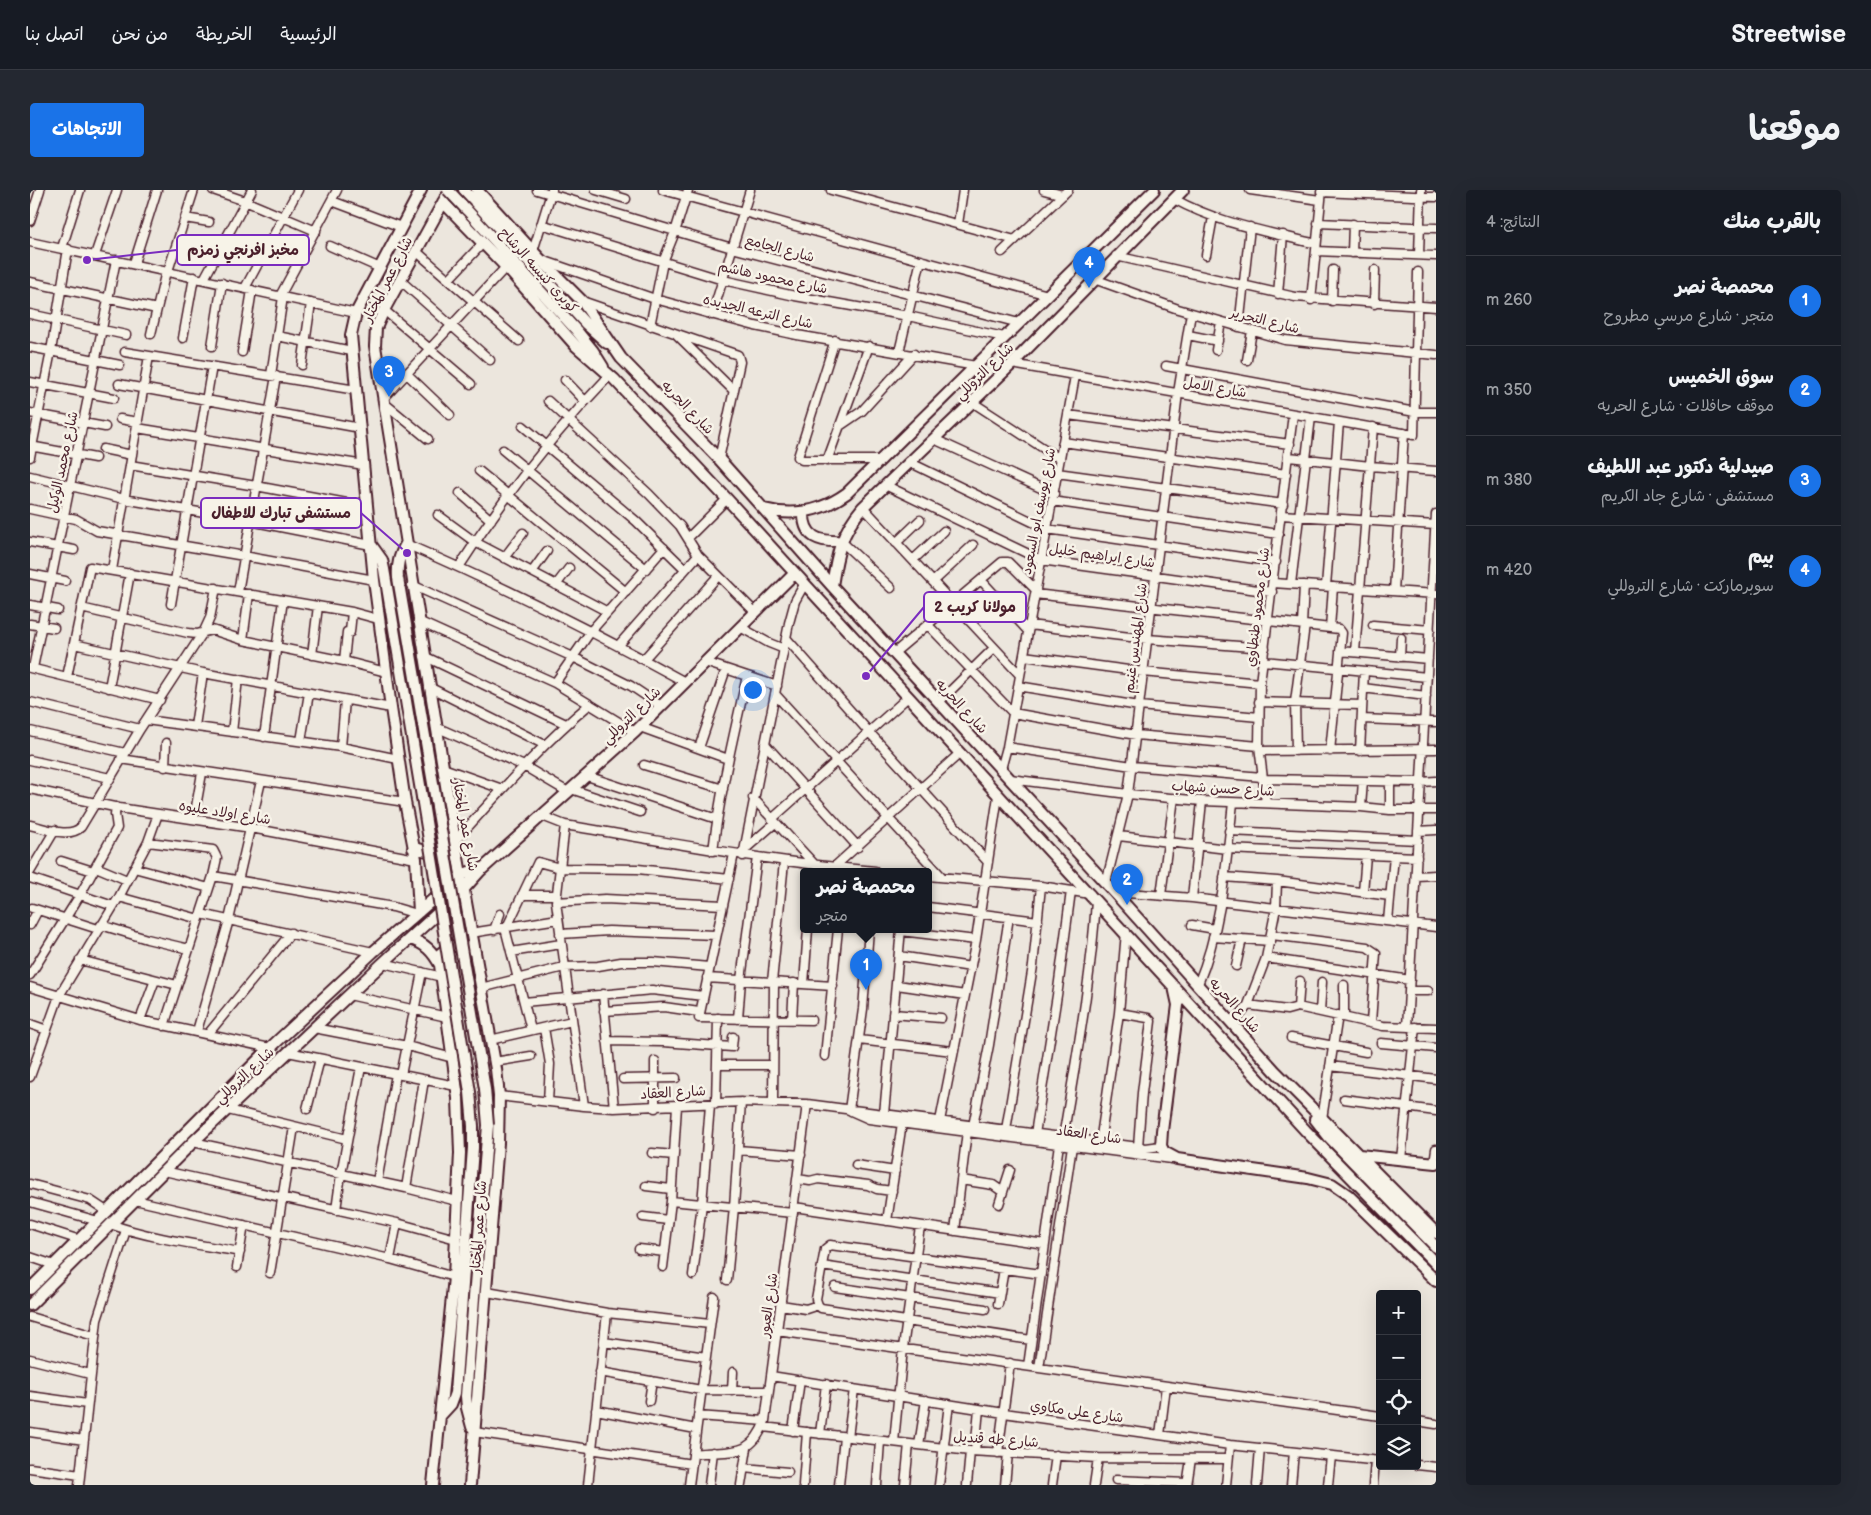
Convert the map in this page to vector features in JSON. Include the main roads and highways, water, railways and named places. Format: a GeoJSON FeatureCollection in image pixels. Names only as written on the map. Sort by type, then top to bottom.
{"type":"FeatureCollection","features":[{"type":"Feature","properties":{"kind":"main road","name":"شارع عمر المختار"},"geometry":{"type":"LineString","coordinates":[[418,913],[415,854],[398,759],[378,619],[352,350],[352,328],[356,313],[421,190]]}},
{"type":"Feature","properties":{"kind":"main road","name":"شارع عمر المختار"},"geometry":{"type":"LineString","coordinates":[[449,190],[384,310],[376,328],[375,346],[412,585],[499,1096],[498,1143],[487,1292],[470,1485]]}},
{"type":"Feature","properties":{"kind":"main road","name":"كوبرى كنيسه الرشاح"},"geometry":{"type":"LineString","coordinates":[[449,190],[576,330],[608,374]]}},
{"type":"Feature","properties":{"kind":"main road"},"geometry":{"type":"LineString","coordinates":[[454,213],[451,203],[452,195],[456,190]]}},
{"type":"Feature","properties":{"kind":"main road","name":"كوبرى كنيسه الرشاح"},"geometry":{"type":"LineString","coordinates":[[464,190],[585,323],[615,350]]}},
{"type":"Feature","properties":{"kind":"main road","name":"شارع الحريه"},"geometry":{"type":"LineString","coordinates":[[477,190],[536,255],[582,301],[626,364],[719,459],[832,586],[1010,778],[1275,1071],[1436,1233]]}},
{"type":"Feature","properties":{"kind":"main road","name":"شارع التروللي"},"geometry":{"type":"LineString","coordinates":[[764,510],[782,513],[804,512],[826,506],[840,498],[881,460],[1154,190]]}},
{"type":"Feature","properties":{"kind":"main road","name":"شارع التروللي"},"geometry":{"type":"LineString","coordinates":[[832,586],[835,561],[841,541],[847,528],[863,507],[1012,364],[1116,256],[1183,190]]}},
{"type":"Feature","properties":{"kind":"main road"},"geometry":{"type":"LineString","coordinates":[[443,202],[506,267],[576,346],[608,374],[727,499],[959,754],[1126,932],[1306,1131],[1436,1264]]}},
{"type":"Feature","properties":{"kind":"main road"},"geometry":{"type":"LineString","coordinates":[[804,512],[805,523],[814,537],[825,542],[841,541]]}},
{"type":"Feature","properties":{"kind":"main road"},"geometry":{"type":"LineString","coordinates":[[406,544],[400,555],[397,568],[485,1089],[488,1125],[466,1396],[469,1420],[474,1432]]}},
{"type":"Feature","properties":{"kind":"main road"},"geometry":{"type":"LineString","coordinates":[[371,545],[377,552],[384,568],[470,1092],[473,1126],[455,1393],[451,1404],[440,1416]]}},
{"type":"Feature","properties":{"kind":"main road","name":"شارع التروللي"},"geometry":{"type":"LineString","coordinates":[[30,1305],[193,1142],[463,890],[480,871],[638,730],[795,573]]}},
{"type":"Feature","properties":{"kind":"main road"},"geometry":{"type":"LineString","coordinates":[[415,854],[438,851],[455,841]]}},
{"type":"Feature","properties":{"kind":"main road","name":"شارع التروللي"},"geometry":{"type":"LineString","coordinates":[[32,1285],[80,1240],[270,1048],[373,952],[461,875],[472,871],[480,871]]}},
{"type":"Feature","properties":{"kind":"main road"},"geometry":{"type":"LineString","coordinates":[[410,939],[426,946],[437,960],[446,948],[454,946],[468,947],[475,952]]}},
{"type":"Feature","properties":{"kind":"main road","name":"شارع عمر المختار"},"geometry":{"type":"LineString","coordinates":[[433,1485],[454,1277],[460,1153],[458,1098],[442,978],[437,960]]}},
{"type":"Feature","properties":{"kind":"main road"},"geometry":{"type":"LineString","coordinates":[[1172,983],[1177,994],[1178,1005],[1161,1146],[1167,1155],[1177,1160],[1308,1178],[1332,1184],[1348,1195],[1436,1280]]}},
{"type":"Feature","properties":{"kind":"main road"},"geometry":{"type":"LineString","coordinates":[[1275,1071],[1329,1137],[1436,1247]]}},
{"type":"Feature","properties":{"kind":"main road"},"geometry":{"type":"LineString","coordinates":[[458,1098],[475,1104],[488,1102],[499,1096]]}},
{"type":"Feature","properties":{"kind":"main road"},"geometry":{"type":"LineString","coordinates":[[196,1123],[205,1131]]}},
{"type":"Feature","properties":{"kind":"main road"},"geometry":{"type":"LineString","coordinates":[[1359,1155],[1435,1163]]}},
{"type":"Feature","properties":{"kind":"place","name":"مخبز افرنجي زمزم"},"geometry":{"type":"Point","coordinates":[87,260]}},
{"type":"Feature","properties":{"kind":"place","name":"بيم"},"geometry":{"type":"Point","coordinates":[1089,288]}},
{"type":"Feature","properties":{"kind":"place","name":"صيدلية دكتور عبد اللطيف"},"geometry":{"type":"Point","coordinates":[389,397]}},
{"type":"Feature","properties":{"kind":"place","name":"مستشفى تبارك للاطفال"},"geometry":{"type":"Point","coordinates":[407,553]}},
{"type":"Feature","properties":{"kind":"place","name":"مولانا كريب 2"},"geometry":{"type":"Point","coordinates":[866,676]}},
{"type":"Feature","properties":{"kind":"place","name":"سوق الخميس"},"geometry":{"type":"Point","coordinates":[1127,905]}},
{"type":"Feature","properties":{"kind":"place","name":"محمصة نصر"},"geometry":{"type":"Point","coordinates":[866,990]}}]}
